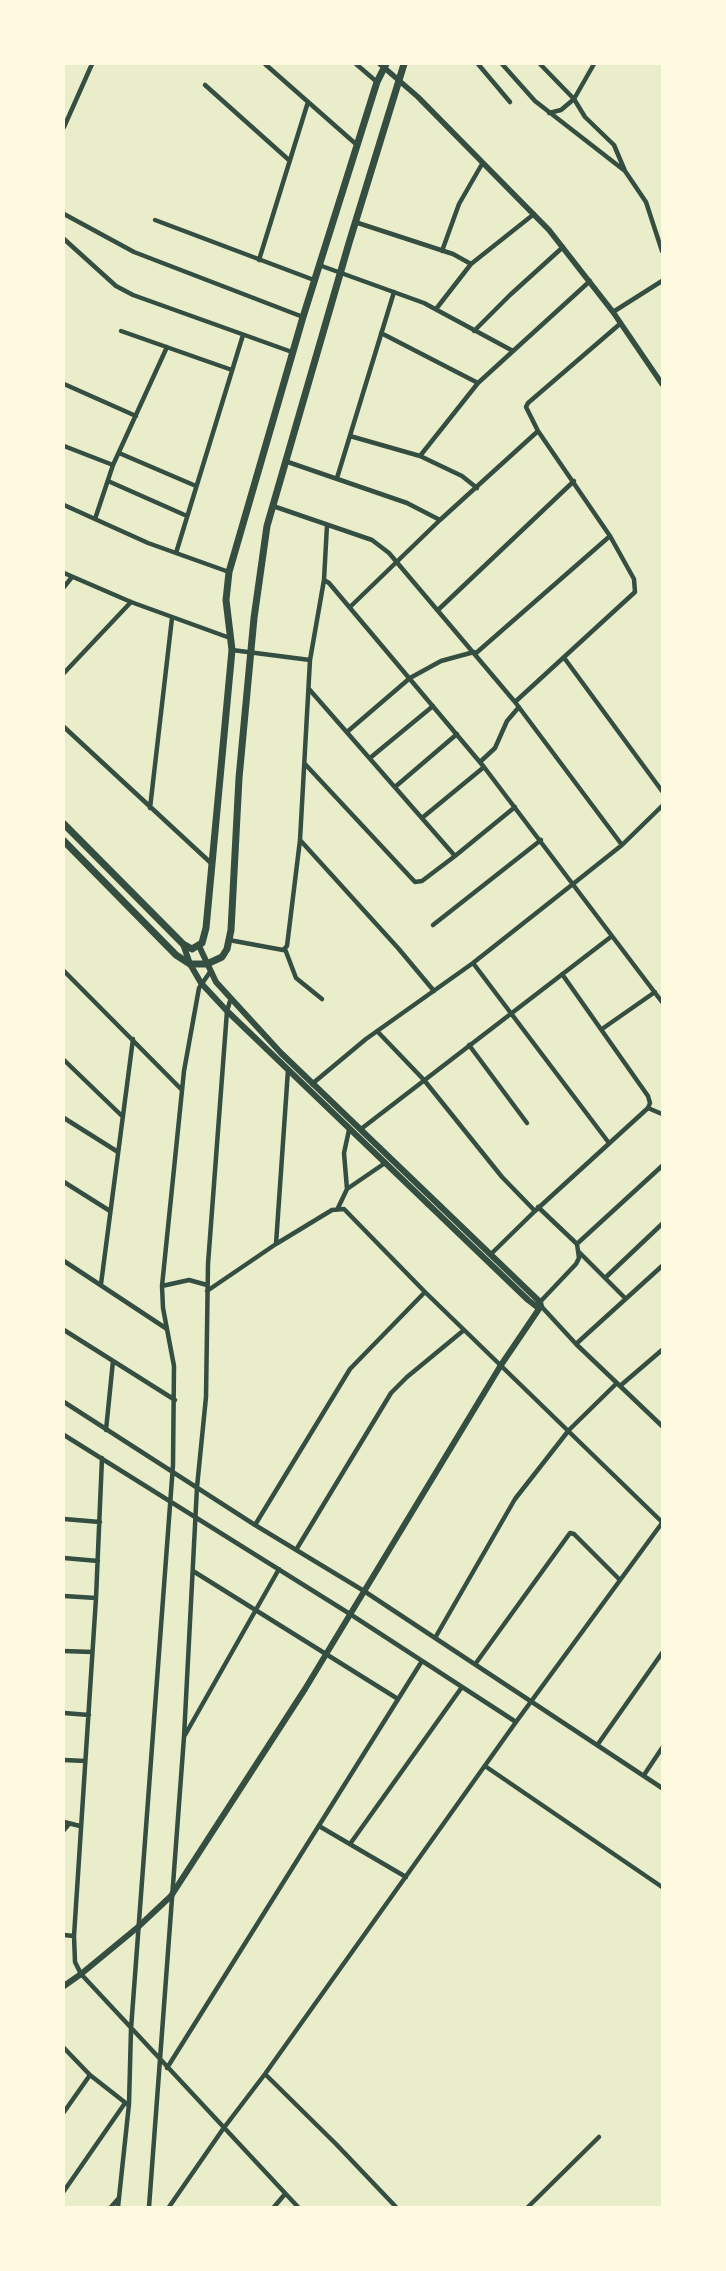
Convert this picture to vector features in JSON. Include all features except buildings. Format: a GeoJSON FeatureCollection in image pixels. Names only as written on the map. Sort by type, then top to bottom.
{"type":"FeatureCollection","features":[{"type":"Feature","properties":{"kind":"main road"},"geometry":{"type":"LineString","coordinates":[[64,842],[176,955],[190,964],[207,964],[222,957],[229,940],[239,778],[254,618],[272,506],[340,272],[404,64]]}},
{"type":"Feature","properties":{"kind":"main road"},"geometry":{"type":"LineString","coordinates":[[64,824],[183,944],[192,949],[199,946],[205,936],[206,928],[232,650],[226,600],[229,572],[292,352],[376,82],[383,65]]}},
{"type":"Feature","properties":{"kind":"main road"},"geometry":{"type":"LineString","coordinates":[[183,944],[190,964],[200,983],[227,1011],[528,1300],[537,1307],[541,1304]]}},
{"type":"Feature","properties":{"kind":"main road"},"geometry":{"type":"LineString","coordinates":[[199,946],[210,972],[281,1054],[541,1304]]}},
{"type":"Feature","properties":{"kind":"main road"},"geometry":{"type":"LineString","coordinates":[[64,1986],[138,1927],[171,1896],[326,1655],[501,1365],[541,1304]]}},
{"type":"Feature","properties":{"kind":"street"},"geometry":{"type":"LineString","coordinates":[[64,127],[92,64]]}},
{"type":"Feature","properties":{"kind":"street"},"geometry":{"type":"LineString","coordinates":[[265,64],[357,145]]}},
{"type":"Feature","properties":{"kind":"street"},"geometry":{"type":"LineString","coordinates":[[356,64],[376,82]]}},
{"type":"Feature","properties":{"kind":"street"},"geometry":{"type":"LineString","coordinates":[[478,64],[510,102]]}},
{"type":"Feature","properties":{"kind":"street"},"geometry":{"type":"LineString","coordinates":[[502,64],[535,101],[625,171]]}},
{"type":"Feature","properties":{"kind":"street"},"geometry":{"type":"LineString","coordinates":[[540,64],[574,99],[585,117],[614,145],[625,171],[646,202],[662,251]]}},
{"type":"Feature","properties":{"kind":"street"},"geometry":{"type":"LineString","coordinates":[[549,113],[561,110],[574,99],[592,64]]}},
{"type":"Feature","properties":{"kind":"street"},"geometry":{"type":"LineString","coordinates":[[383,65],[418,97],[482,164],[534,214],[563,247],[590,280],[662,384]]}},
{"type":"Feature","properties":{"kind":"street"},"geometry":{"type":"LineString","coordinates":[[205,85],[290,161]]}},
{"type":"Feature","properties":{"kind":"street"},"geometry":{"type":"LineString","coordinates":[[259,260],[308,102]]}},
{"type":"Feature","properties":{"kind":"street"},"geometry":{"type":"LineString","coordinates":[[442,251],[459,204],[482,164]]}},
{"type":"Feature","properties":{"kind":"street"},"geometry":{"type":"LineString","coordinates":[[64,214],[134,252],[303,317]]}},
{"type":"Feature","properties":{"kind":"street"},"geometry":{"type":"LineString","coordinates":[[436,309],[471,264],[534,214]]}},
{"type":"Feature","properties":{"kind":"street"},"geometry":{"type":"LineString","coordinates":[[156,220],[314,280]]}},
{"type":"Feature","properties":{"kind":"street"},"geometry":{"type":"LineString","coordinates":[[355,222],[442,251],[471,264]]}},
{"type":"Feature","properties":{"kind":"street"},"geometry":{"type":"LineString","coordinates":[[64,239],[116,286],[133,295],[292,352]]}},
{"type":"Feature","properties":{"kind":"street"},"geometry":{"type":"LineString","coordinates":[[474,331],[563,247]]}},
{"type":"Feature","properties":{"kind":"street"},"geometry":{"type":"LineString","coordinates":[[319,265],[436,309],[513,351]]}},
{"type":"Feature","properties":{"kind":"street"},"geometry":{"type":"LineString","coordinates":[[420,456],[478,383],[590,280]]}},
{"type":"Feature","properties":{"kind":"street"},"geometry":{"type":"LineString","coordinates":[[613,312],[660,283],[662,290]]}},
{"type":"Feature","properties":{"kind":"street"},"geometry":{"type":"LineString","coordinates":[[337,478],[394,292]]}},
{"type":"Feature","properties":{"kind":"street"},"geometry":{"type":"LineString","coordinates":[[515,702],[565,659],[635,592],[634,579],[610,536],[538,431],[527,411],[528,403],[621,323]]}},
{"type":"Feature","properties":{"kind":"street"},"geometry":{"type":"LineString","coordinates":[[121,331],[232,370]]}},
{"type":"Feature","properties":{"kind":"street"},"geometry":{"type":"LineString","coordinates":[[381,333],[478,383]]}},
{"type":"Feature","properties":{"kind":"street"},"geometry":{"type":"LineString","coordinates":[[176,553],[243,335]]}},
{"type":"Feature","properties":{"kind":"street"},"geometry":{"type":"LineString","coordinates":[[95,519],[113,465],[167,347]]}},
{"type":"Feature","properties":{"kind":"street"},"geometry":{"type":"LineString","coordinates":[[64,384],[136,416]]}},
{"type":"Feature","properties":{"kind":"street"},"geometry":{"type":"LineString","coordinates":[[350,607],[440,520],[538,431]]}},
{"type":"Feature","properties":{"kind":"street"},"geometry":{"type":"LineString","coordinates":[[350,436],[420,456],[462,476],[477,488]]}},
{"type":"Feature","properties":{"kind":"street"},"geometry":{"type":"LineString","coordinates":[[64,446],[113,465]]}},
{"type":"Feature","properties":{"kind":"street"},"geometry":{"type":"LineString","coordinates":[[119,453],[196,486]]}},
{"type":"Feature","properties":{"kind":"street"},"geometry":{"type":"LineString","coordinates":[[286,461],[407,502],[440,520]]}},
{"type":"Feature","properties":{"kind":"street"},"geometry":{"type":"LineString","coordinates":[[108,481],[187,516]]}},
{"type":"Feature","properties":{"kind":"street"},"geometry":{"type":"LineString","coordinates":[[438,610],[574,481]]}},
{"type":"Feature","properties":{"kind":"street"},"geometry":{"type":"LineString","coordinates":[[64,505],[176,553],[229,572]]}},
{"type":"Feature","properties":{"kind":"street"},"geometry":{"type":"LineString","coordinates":[[272,506],[328,524],[372,540],[382,546],[397,561],[515,702],[622,845]]}},
{"type":"Feature","properties":{"kind":"street"},"geometry":{"type":"LineString","coordinates":[[322,999],[296,978],[285,949],[300,840],[310,660],[324,580],[328,524]]}},
{"type":"Feature","properties":{"kind":"street"},"geometry":{"type":"LineString","coordinates":[[347,732],[410,678],[441,661],[474,653],[610,536]]}},
{"type":"Feature","properties":{"kind":"street"},"geometry":{"type":"LineString","coordinates":[[64,573],[131,602],[230,638]]}},
{"type":"Feature","properties":{"kind":"street"},"geometry":{"type":"LineString","coordinates":[[64,587],[72,577]]}},
{"type":"Feature","properties":{"kind":"street"},"geometry":{"type":"LineString","coordinates":[[324,580],[329,583],[350,607],[480,762],[662,1002]]}},
{"type":"Feature","properties":{"kind":"street"},"geometry":{"type":"LineString","coordinates":[[64,673],[131,602]]}},
{"type":"Feature","properties":{"kind":"street"},"geometry":{"type":"LineString","coordinates":[[150,808],[172,618]]}},
{"type":"Feature","properties":{"kind":"street"},"geometry":{"type":"LineString","coordinates":[[232,650],[310,660]]}},
{"type":"Feature","properties":{"kind":"street"},"geometry":{"type":"LineString","coordinates":[[565,659],[662,791]]}},
{"type":"Feature","properties":{"kind":"street"},"geometry":{"type":"LineString","coordinates":[[309,689],[455,856]]}},
{"type":"Feature","properties":{"kind":"street"},"geometry":{"type":"LineString","coordinates":[[370,758],[433,706]]}},
{"type":"Feature","properties":{"kind":"street"},"geometry":{"type":"LineString","coordinates":[[480,762],[495,748],[507,721],[519,707]]}},
{"type":"Feature","properties":{"kind":"street"},"geometry":{"type":"LineString","coordinates":[[65,730],[212,864]]}},
{"type":"Feature","properties":{"kind":"street"},"geometry":{"type":"LineString","coordinates":[[395,787],[457,734]]}},
{"type":"Feature","properties":{"kind":"street"},"geometry":{"type":"LineString","coordinates":[[305,764],[412,880],[418,882],[455,856],[515,807]]}},
{"type":"Feature","properties":{"kind":"street"},"geometry":{"type":"LineString","coordinates":[[422,818],[484,767]]}},
{"type":"Feature","properties":{"kind":"street"},"geometry":{"type":"LineString","coordinates":[[312,1084],[377,1031],[473,962],[574,884],[622,845],[662,806]]}},
{"type":"Feature","properties":{"kind":"street"},"geometry":{"type":"LineString","coordinates":[[300,840],[398,948],[434,991]]}},
{"type":"Feature","properties":{"kind":"street"},"geometry":{"type":"LineString","coordinates":[[433,925],[541,840]]}},
{"type":"Feature","properties":{"kind":"street"},"geometry":{"type":"LineString","coordinates":[[360,1129],[612,936]]}},
{"type":"Feature","properties":{"kind":"street"},"geometry":{"type":"LineString","coordinates":[[229,940],[285,949]]}},
{"type":"Feature","properties":{"kind":"street"},"geometry":{"type":"LineString","coordinates":[[473,962],[609,1143]]}},
{"type":"Feature","properties":{"kind":"street"},"geometry":{"type":"LineString","coordinates":[[64,971],[182,1090]]}},
{"type":"Feature","properties":{"kind":"street"},"geometry":{"type":"LineString","coordinates":[[118,2207],[172,1472],[175,1400],[174,1366],[162,1308],[162,1286],[182,1090],[200,983],[210,972]]}},
{"type":"Feature","properties":{"kind":"street"},"geometry":{"type":"LineString","coordinates":[[490,1254],[648,1108],[648,1096],[562,974]]}},
{"type":"Feature","properties":{"kind":"street"},"geometry":{"type":"LineString","coordinates":[[602,1029],[655,992]]}},
{"type":"Feature","properties":{"kind":"street"},"geometry":{"type":"LineString","coordinates":[[149,2207],[184,1737],[196,1517],[206,1397],[207,1285],[227,1011],[231,998]]}},
{"type":"Feature","properties":{"kind":"street"},"geometry":{"type":"LineString","coordinates":[[377,1031],[424,1080],[502,1177],[577,1244],[576,1264],[541,1304],[576,1344],[662,1426]]}},
{"type":"Feature","properties":{"kind":"street"},"geometry":{"type":"LineString","coordinates":[[101,1284],[133,1039]]}},
{"type":"Feature","properties":{"kind":"street"},"geometry":{"type":"LineString","coordinates":[[469,1045],[528,1123]]}},
{"type":"Feature","properties":{"kind":"street"},"geometry":{"type":"LineString","coordinates":[[64,1060],[122,1116]]}},
{"type":"Feature","properties":{"kind":"street"},"geometry":{"type":"LineString","coordinates":[[276,1244],[288,1070]]}},
{"type":"Feature","properties":{"kind":"street"},"geometry":{"type":"LineString","coordinates":[[648,1108],[662,1114]]}},
{"type":"Feature","properties":{"kind":"street"},"geometry":{"type":"LineString","coordinates":[[64,1118],[118,1152]]}},
{"type":"Feature","properties":{"kind":"street"},"geometry":{"type":"LineString","coordinates":[[347,1189],[344,1153],[350,1130]]}},
{"type":"Feature","properties":{"kind":"street"},"geometry":{"type":"LineString","coordinates":[[338,1208],[347,1189],[384,1163]]}},
{"type":"Feature","properties":{"kind":"street"},"geometry":{"type":"LineString","coordinates":[[577,1244],[662,1166]]}},
{"type":"Feature","properties":{"kind":"street"},"geometry":{"type":"LineString","coordinates":[[64,1182],[110,1211]]}},
{"type":"Feature","properties":{"kind":"street"},"geometry":{"type":"LineString","coordinates":[[169,2207],[516,1722],[662,1523],[569,1430],[425,1292],[349,1212],[338,1208],[332,1210],[276,1244],[207,1291]]}},
{"type":"Feature","properties":{"kind":"street"},"geometry":{"type":"LineString","coordinates":[[605,1278],[662,1224]]}},
{"type":"Feature","properties":{"kind":"street"},"geometry":{"type":"LineString","coordinates":[[578,1252],[625,1298]]}},
{"type":"Feature","properties":{"kind":"street"},"geometry":{"type":"LineString","coordinates":[[64,1261],[167,1329]]}},
{"type":"Feature","properties":{"kind":"street"},"geometry":{"type":"LineString","coordinates":[[576,1344],[662,1266]]}},
{"type":"Feature","properties":{"kind":"street"},"geometry":{"type":"LineString","coordinates":[[162,1286],[189,1280],[207,1285]]}},
{"type":"Feature","properties":{"kind":"street"},"geometry":{"type":"LineString","coordinates":[[254,1525],[350,1369],[425,1292]]}},
{"type":"Feature","properties":{"kind":"street"},"geometry":{"type":"LineString","coordinates":[[64,1330],[175,1400]]}},
{"type":"Feature","properties":{"kind":"street"},"geometry":{"type":"LineString","coordinates":[[296,1550],[391,1393],[407,1376],[464,1330]]}},
{"type":"Feature","properties":{"kind":"street"},"geometry":{"type":"LineString","coordinates":[[435,1638],[504,1516],[569,1430],[618,1385],[662,1350]]}},
{"type":"Feature","properties":{"kind":"street"},"geometry":{"type":"LineString","coordinates":[[106,1430],[113,1361]]}},
{"type":"Feature","properties":{"kind":"street"},"geometry":{"type":"LineString","coordinates":[[64,1402],[254,1525],[364,1591],[476,1663],[662,1788]]}},
{"type":"Feature","properties":{"kind":"street"},"geometry":{"type":"LineString","coordinates":[[64,1435],[350,1614],[516,1722]]}},
{"type":"Feature","properties":{"kind":"street"},"geometry":{"type":"LineString","coordinates":[[102,1458],[96,1598],[74,1936],[75,1962],[81,1974],[131,2029],[298,2207]]}},
{"type":"Feature","properties":{"kind":"street"},"geometry":{"type":"LineString","coordinates":[[64,1519],[100,1522]]}},
{"type":"Feature","properties":{"kind":"street"},"geometry":{"type":"LineString","coordinates":[[476,1663],[570,1533],[574,1534],[620,1580]]}},
{"type":"Feature","properties":{"kind":"street"},"geometry":{"type":"LineString","coordinates":[[64,1558],[98,1561]]}},
{"type":"Feature","properties":{"kind":"street"},"geometry":{"type":"LineString","coordinates":[[184,1737],[279,1569]]}},
{"type":"Feature","properties":{"kind":"street"},"geometry":{"type":"LineString","coordinates":[[193,1572],[398,1699]]}},
{"type":"Feature","properties":{"kind":"street"},"geometry":{"type":"LineString","coordinates":[[64,1596],[96,1598]]}},
{"type":"Feature","properties":{"kind":"street"},"geometry":{"type":"LineString","coordinates":[[64,1651],[92,1652]]}},
{"type":"Feature","properties":{"kind":"street"},"geometry":{"type":"LineString","coordinates":[[598,1744],[662,1653]]}},
{"type":"Feature","properties":{"kind":"street"},"geometry":{"type":"LineString","coordinates":[[167,2068],[422,1661]]}},
{"type":"Feature","properties":{"kind":"street"},"geometry":{"type":"LineString","coordinates":[[350,1844],[462,1687]]}},
{"type":"Feature","properties":{"kind":"street"},"geometry":{"type":"LineString","coordinates":[[64,1713],[89,1714]]}},
{"type":"Feature","properties":{"kind":"street"},"geometry":{"type":"LineString","coordinates":[[644,1775],[662,1748]]}},
{"type":"Feature","properties":{"kind":"street"},"geometry":{"type":"LineString","coordinates":[[64,1760],[85,1761]]}},
{"type":"Feature","properties":{"kind":"street"},"geometry":{"type":"LineString","coordinates":[[485,1766],[662,1887]]}},
{"type":"Feature","properties":{"kind":"street"},"geometry":{"type":"LineString","coordinates":[[64,1830],[66,1823],[80,1826]]}},
{"type":"Feature","properties":{"kind":"street"},"geometry":{"type":"LineString","coordinates":[[319,1826],[406,1878]]}},
{"type":"Feature","properties":{"kind":"street"},"geometry":{"type":"LineString","coordinates":[[64,1935],[74,1936]]}},
{"type":"Feature","properties":{"kind":"street"},"geometry":{"type":"LineString","coordinates":[[64,2048],[90,2075],[127,2104]]}},
{"type":"Feature","properties":{"kind":"street"},"geometry":{"type":"LineString","coordinates":[[265,2074],[396,2207]]}},
{"type":"Feature","properties":{"kind":"street"},"geometry":{"type":"LineString","coordinates":[[64,2112],[90,2075]]}},
{"type":"Feature","properties":{"kind":"street"},"geometry":{"type":"LineString","coordinates":[[64,2192],[127,2104]]}},
{"type":"Feature","properties":{"kind":"street"},"geometry":{"type":"LineString","coordinates":[[528,2207],[599,2137]]}},
{"type":"Feature","properties":{"kind":"street"},"geometry":{"type":"LineString","coordinates":[[274,2207],[285,2194]]}},
{"type":"Feature","properties":{"kind":"street"},"geometry":{"type":"LineString","coordinates":[[111,2207],[118,2198]]}}]}
